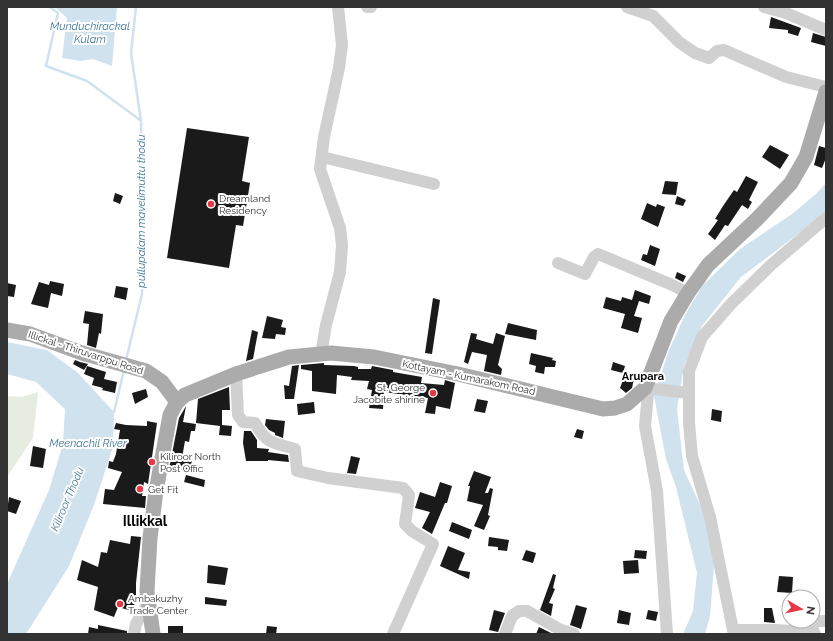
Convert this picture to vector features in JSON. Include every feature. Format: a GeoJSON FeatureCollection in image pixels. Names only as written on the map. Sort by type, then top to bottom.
{"type":"FeatureCollection","features":[{"type":"Feature","properties":{"kind":"main road","name":"Kottayam - Kumarakom Road"},"geometry":{"type":"LineString","coordinates":[[177,402],[185,395],[236,374],[289,357],[331,353],[374,357],[503,384],[603,409],[615,408],[627,404],[647,388],[671,321],[688,293],[708,265],[757,220],[792,183],[810,146],[826,92]]}},
{"type":"Feature","properties":{"kind":"main road","name":"Illickal - Thiruvarppu Road"},"geometry":{"type":"LineString","coordinates":[[7,330],[30,334],[146,371],[162,382],[177,402]]}},
{"type":"Feature","properties":{"kind":"main road"},"geometry":{"type":"LineString","coordinates":[[155,632],[148,603],[148,563],[156,491],[170,415],[177,402]]}},
{"type":"Feature","properties":{"kind":"street"},"geometry":{"type":"LineString","coordinates":[[321,354],[326,325],[340,272],[342,246],[340,228],[321,175],[324,137],[339,68],[342,45],[338,7]]}},
{"type":"Feature","properties":{"kind":"street"},"geometry":{"type":"LineString","coordinates":[[627,7],[653,16],[679,42],[695,53],[709,58],[717,51],[724,50],[786,77],[826,86]]}},
{"type":"Feature","properties":{"kind":"street"},"geometry":{"type":"LineString","coordinates":[[764,7],[786,13],[826,30]]}},
{"type":"Feature","properties":{"kind":"street"},"geometry":{"type":"LineString","coordinates":[[322,157],[434,184]]}},
{"type":"Feature","properties":{"kind":"street"},"geometry":{"type":"LineString","coordinates":[[826,218],[770,265],[731,304],[702,337],[689,371],[689,423],[692,456],[710,517],[733,630],[774,630],[811,633],[816,621],[826,621]]}},
{"type":"Feature","properties":{"kind":"street"},"geometry":{"type":"LineString","coordinates":[[558,263],[585,274],[594,257],[598,254],[688,293]]}},
{"type":"Feature","properties":{"kind":"street"},"geometry":{"type":"LineString","coordinates":[[236,374],[238,415],[243,422],[255,423],[263,436],[271,442],[294,449],[297,471],[335,479],[403,488],[409,495],[405,524],[412,531],[433,544],[393,634]]}},
{"type":"Feature","properties":{"kind":"street"},"geometry":{"type":"LineString","coordinates":[[667,634],[657,491],[646,426],[647,388],[689,393]]}},
{"type":"Feature","properties":{"kind":"street"},"geometry":{"type":"LineString","coordinates":[[134,634],[136,624],[148,603]]}},
{"type":"Feature","properties":{"kind":"street"},"geometry":{"type":"LineString","coordinates":[[505,634],[512,616],[519,611],[527,611],[561,630],[574,634]]}},
{"type":"Feature","properties":{"kind":"shaded area"},"geometry":{"type":"Polygon","coordinates":[[[38,392],[33,438],[7,477],[7,396],[21,397],[38,392]]]}},
{"type":"Feature","properties":{"kind":"water","name":"Munduchirackal Kulam"},"geometry":{"type":"Polygon","coordinates":[[[55,7],[117,7],[112,66],[93,59],[80,61],[62,58],[67,18],[55,7]]]}},
{"type":"Feature","properties":{"kind":"water"},"geometry":{"type":"Polygon","coordinates":[[[826,183],[826,213],[741,277],[702,326],[684,366],[677,409],[684,470],[707,520],[714,566],[710,616],[705,634],[683,634],[693,611],[697,573],[676,487],[666,459],[654,396],[669,350],[686,313],[703,285],[740,249],[792,214],[816,194],[826,183]]]}},
{"type":"Feature","properties":{"kind":"water","name":"Meenachil River"},"geometry":{"type":"Polygon","coordinates":[[[7,342],[47,350],[78,373],[114,412],[113,447],[94,505],[69,566],[26,634],[7,634],[7,584],[49,490],[63,444],[65,409],[36,382],[7,374],[7,342]]]}},
{"type":"Feature","properties":{"kind":"building"},"geometry":{"type":"Polygon","coordinates":[[[771,17],[801,28],[798,36],[788,33],[788,30],[769,28],[771,17]]]}},
{"type":"Feature","properties":{"kind":"building"},"geometry":{"type":"Polygon","coordinates":[[[813,33],[826,37],[826,46],[811,42],[813,33]]]}},
{"type":"Feature","properties":{"kind":"building","name":"Dreamland Residency"},"geometry":{"type":"Polygon","coordinates":[[[187,128],[249,137],[242,181],[250,183],[243,226],[236,225],[229,268],[167,258],[187,128]]]}},
{"type":"Feature","properties":{"kind":"building"},"geometry":{"type":"Polygon","coordinates":[[[770,145],[789,155],[780,169],[762,157],[770,145]]]}},
{"type":"Feature","properties":{"kind":"building"},"geometry":{"type":"Polygon","coordinates":[[[819,146],[826,148],[826,158],[822,168],[814,165],[819,146]]]}},
{"type":"Feature","properties":{"kind":"building"},"geometry":{"type":"Polygon","coordinates":[[[746,176],[758,182],[749,200],[752,202],[748,209],[742,205],[728,226],[725,225],[715,240],[708,234],[718,220],[715,219],[734,190],[737,192],[746,176]]]}},
{"type":"Feature","properties":{"kind":"building"},"geometry":{"type":"Polygon","coordinates":[[[665,181],[678,182],[676,195],[662,194],[665,181]]]}},
{"type":"Feature","properties":{"kind":"building"},"geometry":{"type":"Polygon","coordinates":[[[115,193],[123,196],[120,204],[113,201],[115,193]]]}},
{"type":"Feature","properties":{"kind":"building"},"geometry":{"type":"Polygon","coordinates":[[[677,196],[686,200],[683,206],[675,204],[677,196]]]}},
{"type":"Feature","properties":{"kind":"building"},"geometry":{"type":"Polygon","coordinates":[[[647,203],[656,207],[657,204],[665,207],[658,227],[641,219],[647,203]]]}},
{"type":"Feature","properties":{"kind":"building"},"geometry":{"type":"Polygon","coordinates":[[[650,245],[660,249],[655,266],[641,260],[643,254],[647,255],[650,245]]]}},
{"type":"Feature","properties":{"kind":"building"},"geometry":{"type":"Polygon","coordinates":[[[677,272],[686,276],[683,282],[675,278],[677,272]]]}},
{"type":"Feature","properties":{"kind":"building"},"geometry":{"type":"Polygon","coordinates":[[[50,281],[64,284],[62,296],[51,293],[48,308],[31,304],[39,282],[49,285],[50,281]]]}},
{"type":"Feature","properties":{"kind":"building"},"geometry":{"type":"Polygon","coordinates":[[[7,283],[16,285],[14,297],[7,296],[7,283]]]}},
{"type":"Feature","properties":{"kind":"building"},"geometry":{"type":"Polygon","coordinates":[[[116,286],[128,288],[126,300],[114,297],[116,286]]]}},
{"type":"Feature","properties":{"kind":"building"},"geometry":{"type":"Polygon","coordinates":[[[635,290],[651,296],[649,304],[639,301],[634,316],[642,318],[638,333],[621,328],[625,314],[603,308],[606,297],[621,301],[622,297],[632,300],[635,290]]]}},
{"type":"Feature","properties":{"kind":"building"},"geometry":{"type":"Polygon","coordinates":[[[433,298],[440,300],[432,354],[425,353],[433,298]]]}},
{"type":"Feature","properties":{"kind":"building"},"geometry":{"type":"Polygon","coordinates":[[[85,311],[103,314],[101,334],[99,333],[96,348],[87,345],[89,324],[83,323],[85,311]]]}},
{"type":"Feature","properties":{"kind":"building"},"geometry":{"type":"Polygon","coordinates":[[[267,316],[283,320],[281,327],[286,328],[285,335],[276,334],[275,339],[262,338],[267,316]]]}},
{"type":"Feature","properties":{"kind":"building"},"geometry":{"type":"Polygon","coordinates":[[[508,323],[537,330],[536,340],[505,334],[508,323]]]}},
{"type":"Feature","properties":{"kind":"building"},"geometry":{"type":"Polygon","coordinates":[[[252,330],[258,332],[253,359],[246,361],[252,330]]]}},
{"type":"Feature","properties":{"kind":"building"},"geometry":{"type":"Polygon","coordinates":[[[471,333],[477,334],[476,339],[493,344],[496,333],[505,336],[498,365],[502,369],[501,375],[484,371],[487,355],[472,352],[468,364],[464,362],[471,333]]]}},
{"type":"Feature","properties":{"kind":"building"},"geometry":{"type":"Polygon","coordinates":[[[531,353],[553,358],[552,360],[556,361],[555,367],[545,367],[544,374],[535,372],[536,366],[529,364],[531,353]]]}},
{"type":"Feature","properties":{"kind":"building"},"geometry":{"type":"Polygon","coordinates":[[[75,360],[88,364],[84,370],[73,364],[75,360]]]}},
{"type":"Feature","properties":{"kind":"building"},"geometry":{"type":"Polygon","coordinates":[[[613,362],[625,366],[623,373],[611,370],[613,362]]]}},
{"type":"Feature","properties":{"kind":"building"},"geometry":{"type":"Polygon","coordinates":[[[324,363],[324,365],[354,366],[358,367],[358,369],[371,369],[372,366],[393,370],[393,372],[422,377],[421,383],[444,385],[445,380],[455,383],[450,409],[436,406],[435,414],[425,413],[428,398],[384,392],[383,409],[369,408],[372,390],[367,389],[369,381],[351,380],[352,377],[337,375],[336,394],[312,391],[312,371],[301,369],[301,365],[324,363]]]}},
{"type":"Feature","properties":{"kind":"building"},"geometry":{"type":"Polygon","coordinates":[[[299,365],[294,399],[285,399],[284,385],[289,386],[292,366],[299,365]]]}},
{"type":"Feature","properties":{"kind":"building"},"geometry":{"type":"Polygon","coordinates":[[[87,366],[106,372],[104,379],[117,382],[115,393],[102,390],[103,388],[92,385],[94,378],[84,374],[87,366]]]}},
{"type":"Feature","properties":{"kind":"building"},"geometry":{"type":"Polygon","coordinates":[[[625,375],[634,379],[632,388],[626,393],[620,388],[625,375]]]}},
{"type":"Feature","properties":{"kind":"building"},"geometry":{"type":"Polygon","coordinates":[[[229,387],[230,410],[222,410],[222,425],[232,426],[231,436],[219,435],[220,426],[196,423],[198,399],[229,387]]]}},
{"type":"Feature","properties":{"kind":"building"},"geometry":{"type":"Polygon","coordinates":[[[146,389],[148,397],[135,404],[132,393],[146,389]]]}},
{"type":"Feature","properties":{"kind":"building"},"geometry":{"type":"Polygon","coordinates":[[[477,399],[488,401],[485,413],[474,411],[477,399]]]}},
{"type":"Feature","properties":{"kind":"building"},"geometry":{"type":"Polygon","coordinates":[[[314,402],[315,413],[298,415],[297,404],[314,402]]]}},
{"type":"Feature","properties":{"kind":"building"},"geometry":{"type":"Polygon","coordinates":[[[186,406],[183,422],[196,424],[195,431],[191,431],[189,442],[185,441],[182,458],[192,460],[190,473],[169,469],[179,418],[186,406]]]}},
{"type":"Feature","properties":{"kind":"building"},"geometry":{"type":"Polygon","coordinates":[[[712,409],[722,411],[721,422],[711,420],[712,409]]]}},
{"type":"Feature","properties":{"kind":"building"},"geometry":{"type":"Polygon","coordinates":[[[266,419],[285,421],[283,438],[275,435],[275,433],[269,430],[265,425],[266,419]]]}},
{"type":"Feature","properties":{"kind":"building"},"geometry":{"type":"Polygon","coordinates":[[[147,421],[157,423],[148,484],[144,482],[142,496],[146,496],[145,508],[103,504],[105,489],[114,490],[122,472],[108,468],[109,461],[113,462],[116,454],[120,430],[114,429],[116,423],[147,426],[147,421]]]}},
{"type":"Feature","properties":{"kind":"building"},"geometry":{"type":"Polygon","coordinates":[[[577,429],[584,431],[582,439],[574,437],[577,429]]]}},
{"type":"Feature","properties":{"kind":"building"},"geometry":{"type":"Polygon","coordinates":[[[244,431],[251,431],[257,440],[257,448],[269,449],[268,452],[288,455],[289,462],[268,460],[246,461],[243,443],[244,431]]]}},
{"type":"Feature","properties":{"kind":"building"},"geometry":{"type":"Polygon","coordinates":[[[33,446],[46,449],[43,468],[30,466],[33,446]]]}},
{"type":"Feature","properties":{"kind":"building"},"geometry":{"type":"Polygon","coordinates":[[[351,456],[360,458],[356,474],[347,473],[351,456]]]}},
{"type":"Feature","properties":{"kind":"building"},"geometry":{"type":"Polygon","coordinates":[[[474,471],[491,477],[485,493],[488,493],[490,488],[493,489],[488,515],[490,516],[484,530],[474,526],[483,505],[467,501],[470,486],[468,486],[474,471]]]}},
{"type":"Feature","properties":{"kind":"building"},"geometry":{"type":"Polygon","coordinates":[[[186,475],[205,480],[204,487],[184,482],[186,475]]]}},
{"type":"Feature","properties":{"kind":"building"},"geometry":{"type":"Polygon","coordinates":[[[440,482],[452,486],[447,503],[445,503],[432,534],[422,528],[430,512],[415,508],[420,492],[435,497],[440,482]]]}},
{"type":"Feature","properties":{"kind":"building"},"geometry":{"type":"Polygon","coordinates":[[[9,497],[21,501],[16,514],[7,511],[9,497]]]}},
{"type":"Feature","properties":{"kind":"building"},"geometry":{"type":"Polygon","coordinates":[[[452,522],[472,530],[469,539],[449,531],[452,522]]]}},
{"type":"Feature","properties":{"kind":"building"},"geometry":{"type":"Polygon","coordinates":[[[131,536],[141,537],[136,583],[136,600],[132,611],[118,607],[114,617],[94,610],[98,587],[77,580],[82,560],[98,567],[101,552],[107,553],[110,540],[130,544],[131,536]]]}},
{"type":"Feature","properties":{"kind":"building"},"geometry":{"type":"Polygon","coordinates":[[[489,537],[509,540],[507,551],[498,550],[498,547],[488,546],[489,537]]]}},
{"type":"Feature","properties":{"kind":"building"},"geometry":{"type":"Polygon","coordinates":[[[448,546],[465,553],[458,570],[470,572],[469,579],[440,566],[448,546]]]}},
{"type":"Feature","properties":{"kind":"building"},"geometry":{"type":"Polygon","coordinates":[[[526,550],[536,553],[533,563],[522,560],[526,550]]]}},
{"type":"Feature","properties":{"kind":"building"},"geometry":{"type":"Polygon","coordinates":[[[635,550],[647,551],[646,559],[634,558],[635,550]]]}},
{"type":"Feature","properties":{"kind":"building"},"geometry":{"type":"Polygon","coordinates":[[[638,560],[639,573],[624,574],[623,561],[638,560]]]}},
{"type":"Feature","properties":{"kind":"building"},"geometry":{"type":"Polygon","coordinates":[[[208,565],[228,568],[225,585],[207,583],[208,565]]]}},
{"type":"Feature","properties":{"kind":"building"},"geometry":{"type":"Polygon","coordinates":[[[553,574],[556,575],[553,588],[555,589],[549,603],[553,604],[551,616],[540,610],[553,574]]]}},
{"type":"Feature","properties":{"kind":"building"},"geometry":{"type":"Polygon","coordinates":[[[779,576],[793,577],[792,589],[781,589],[781,592],[777,592],[779,576]]]}},
{"type":"Feature","properties":{"kind":"building"},"geometry":{"type":"Polygon","coordinates":[[[205,597],[227,600],[226,606],[205,604],[205,597]]]}},
{"type":"Feature","properties":{"kind":"building"},"geometry":{"type":"Polygon","coordinates":[[[576,605],[587,608],[581,629],[570,625],[576,605]]]}},
{"type":"Feature","properties":{"kind":"building"},"geometry":{"type":"Polygon","coordinates":[[[764,608],[772,608],[775,623],[764,622],[764,608]]]}},
{"type":"Feature","properties":{"kind":"building"},"geometry":{"type":"Polygon","coordinates":[[[494,610],[505,613],[498,632],[489,630],[494,610]]]}},
{"type":"Feature","properties":{"kind":"building"},"geometry":{"type":"Polygon","coordinates":[[[619,610],[631,613],[629,625],[617,623],[619,610]]]}},
{"type":"Feature","properties":{"kind":"building"},"geometry":{"type":"Polygon","coordinates":[[[648,610],[658,612],[656,621],[646,619],[648,610]]]}},
{"type":"Feature","properties":{"kind":"building"},"geometry":{"type":"Polygon","coordinates":[[[98,625],[127,631],[127,634],[88,634],[89,627],[98,629],[98,625]]]}},
{"type":"Feature","properties":{"kind":"building"},"geometry":{"type":"Polygon","coordinates":[[[168,626],[183,626],[183,633],[168,633],[168,626]]]}},
{"type":"Feature","properties":{"kind":"building"},"geometry":{"type":"Polygon","coordinates":[[[267,626],[277,627],[276,634],[266,634],[267,626]]]}},
{"type":"Feature","properties":{"kind":"building"},"geometry":{"type":"Polygon","coordinates":[[[539,627],[553,634],[536,634],[539,627]]]}},
{"type":"Feature","properties":{"kind":"waterway"},"geometry":{"type":"LineString","coordinates":[[50,7],[58,13],[46,66],[87,81],[140,120]]}},
{"type":"Feature","properties":{"kind":"waterway","name":"pullupalam mavelimuttu thodu"},"geometry":{"type":"LineString","coordinates":[[126,360],[142,294],[141,121],[131,53],[136,7]]}},
{"type":"Feature","properties":{"kind":"waterway","name":"pullupalam mavelimuttu thodu"},"geometry":{"type":"LineString","coordinates":[[114,412],[124,370]]}},
{"type":"Feature","properties":{"kind":"place","name":"Dreamland Residency"},"geometry":{"type":"Point","coordinates":[211,204]}},
{"type":"Feature","properties":{"kind":"place","name":"St. George Jacobite shirine"},"geometry":{"type":"Point","coordinates":[433,393]}},
{"type":"Feature","properties":{"kind":"place","name":"Kiliroor North Post Offic"},"geometry":{"type":"Point","coordinates":[152,462]}},
{"type":"Feature","properties":{"kind":"place","name":"Get Fit"},"geometry":{"type":"Point","coordinates":[140,489]}},
{"type":"Feature","properties":{"kind":"place","name":"Ambakuzhy Trade Center"},"geometry":{"type":"Point","coordinates":[120,604]}},
{"type":"Feature","properties":{"kind":"district","name":"Arupara"},"geometry":{"type":"Point","coordinates":[643,376]}},
{"type":"Feature","properties":{"kind":"district","name":"Illikkal"},"geometry":{"type":"Point","coordinates":[145,521]}},
{"type":"Feature","properties":{"kind":"water label","name":"Kiliroor Thodu"},"geometry":{"type":"Point","coordinates":[67,499]}}]}
